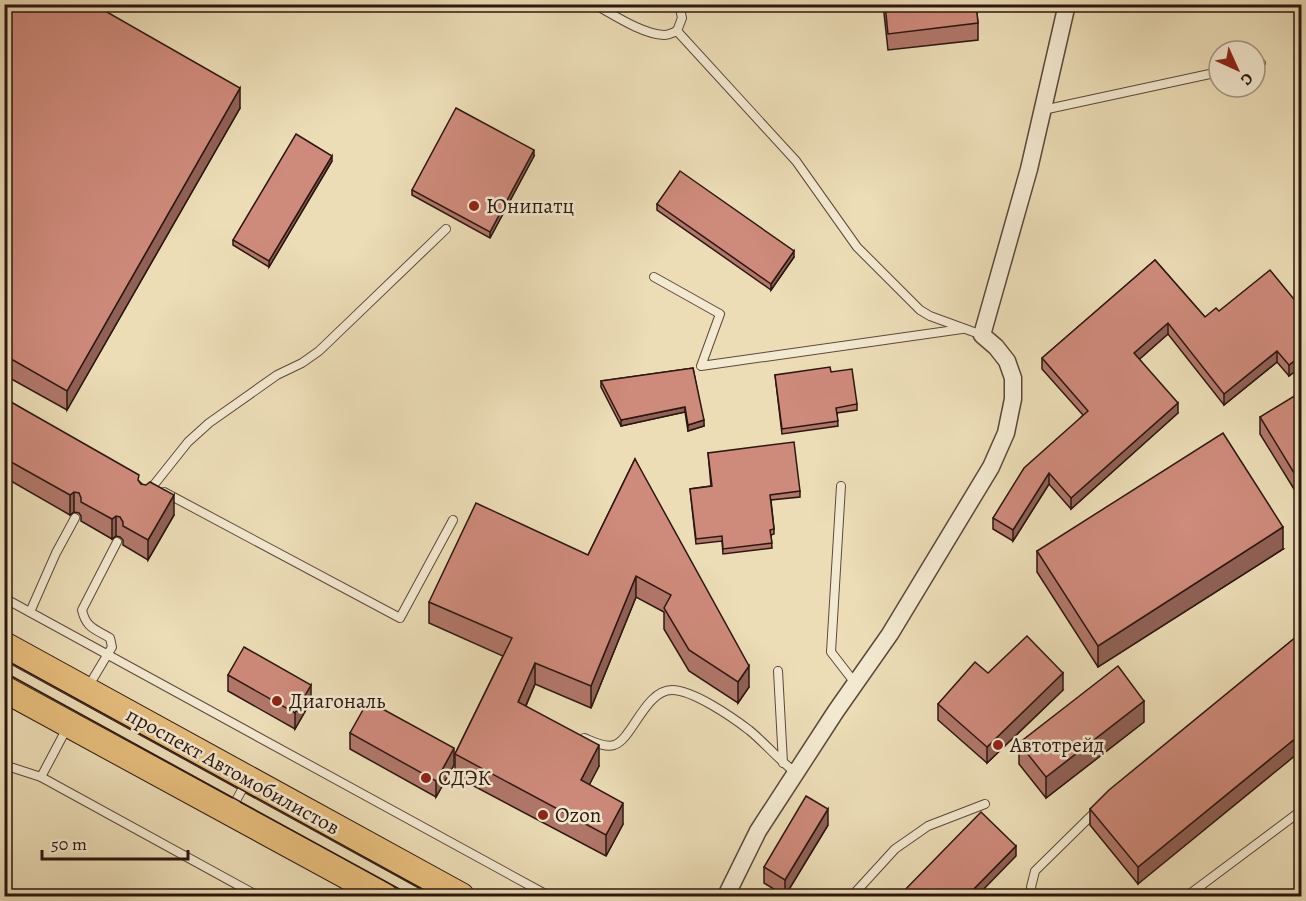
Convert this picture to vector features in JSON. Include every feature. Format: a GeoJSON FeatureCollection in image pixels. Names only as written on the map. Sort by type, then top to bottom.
{"type":"FeatureCollection","features":[{"type":"Feature","properties":{"kind":"main road","name":"проспект Автомобилистов"},"geometry":{"type":"LineString","coordinates":[[4,645],[461,897]]}},
{"type":"Feature","properties":{"kind":"main road","name":"проспект Автомобилистов"},"geometry":{"type":"LineString","coordinates":[[4,689],[230,812],[360,889],[384,897]]}},
{"type":"Feature","properties":{"kind":"street"},"geometry":{"type":"LineString","coordinates":[[726,897],[790,768],[856,684],[890,634],[991,467],[1006,433],[1013,399],[1013,378],[1007,361],[982,335],[1029,169],[1067,4]]}},
{"type":"Feature","properties":{"kind":"lane"},"geometry":{"type":"LineString","coordinates":[[594,4],[633,25],[662,35],[677,31],[682,18],[679,4]]}},
{"type":"Feature","properties":{"kind":"lane"},"geometry":{"type":"LineString","coordinates":[[677,31],[796,161],[857,247],[921,310],[930,316],[982,335]]}},
{"type":"Feature","properties":{"kind":"lane"},"geometry":{"type":"LineString","coordinates":[[1042,110],[1207,75]]}},
{"type":"Feature","properties":{"kind":"lane"},"geometry":{"type":"LineString","coordinates":[[144,498],[188,442],[209,423],[277,375],[302,363],[319,351],[446,229]]}},
{"type":"Feature","properties":{"kind":"lane"},"geometry":{"type":"LineString","coordinates":[[654,277],[720,314],[701,366],[963,329]]}},
{"type":"Feature","properties":{"kind":"lane"},"geometry":{"type":"LineString","coordinates":[[153,486],[400,618],[453,520]]}},
{"type":"Feature","properties":{"kind":"lane"},"geometry":{"type":"LineString","coordinates":[[841,486],[831,652],[856,684]]}},
{"type":"Feature","properties":{"kind":"lane"},"geometry":{"type":"LineString","coordinates":[[30,612],[56,553],[75,518]]}},
{"type":"Feature","properties":{"kind":"lane"},"geometry":{"type":"LineString","coordinates":[[86,690],[112,646],[110,638],[84,620],[82,610],[117,542]]}},
{"type":"Feature","properties":{"kind":"lane"},"geometry":{"type":"LineString","coordinates":[[4,598],[549,897]]}},
{"type":"Feature","properties":{"kind":"lane"},"geometry":{"type":"LineString","coordinates":[[778,671],[790,768]]}},
{"type":"Feature","properties":{"kind":"lane"},"geometry":{"type":"LineString","coordinates":[[574,734],[603,745],[614,746],[621,742],[658,694],[671,690],[691,694],[713,706],[749,730],[790,768]]}},
{"type":"Feature","properties":{"kind":"lane"},"geometry":{"type":"LineString","coordinates":[[41,777],[69,724]]}},
{"type":"Feature","properties":{"kind":"lane"},"geometry":{"type":"LineString","coordinates":[[4,765],[41,777],[258,897]]}},
{"type":"Feature","properties":{"kind":"lane"},"geometry":{"type":"LineString","coordinates":[[230,812],[248,779]]}},
{"type":"Feature","properties":{"kind":"lane"},"geometry":{"type":"LineString","coordinates":[[1033,897],[1030,887],[1035,871],[1106,800]]}},
{"type":"Feature","properties":{"kind":"lane"},"geometry":{"type":"LineString","coordinates":[[852,897],[895,849],[928,826],[984,804]]}},
{"type":"Feature","properties":{"kind":"lane"},"geometry":{"type":"LineString","coordinates":[[1187,897],[1302,810]]}},
{"type":"Feature","properties":{"kind":"building"},"geometry":{"type":"Polygon","coordinates":[[[4,4],[93,4],[240,88],[67,391],[6,356],[4,359],[4,4]]]}},
{"type":"Feature","properties":{"kind":"building"},"geometry":{"type":"Polygon","coordinates":[[[885,4],[976,4],[978,23],[888,34],[885,4]]]}},
{"type":"Feature","properties":{"kind":"building"},"geometry":{"type":"Polygon","coordinates":[[[456,108],[534,150],[490,232],[412,190],[456,108]]]}},
{"type":"Feature","properties":{"kind":"building"},"geometry":{"type":"Polygon","coordinates":[[[296,134],[332,156],[269,261],[233,240],[296,134]]]}},
{"type":"Feature","properties":{"kind":"building"},"geometry":{"type":"Polygon","coordinates":[[[680,171],[794,251],[771,284],[657,204],[680,171]]]}},
{"type":"Feature","properties":{"kind":"building"},"geometry":{"type":"Polygon","coordinates":[[[1155,260],[1205,317],[1216,308],[1219,311],[1270,270],[1302,309],[1302,355],[1289,365],[1277,351],[1224,394],[1168,323],[1134,353],[1178,403],[1071,498],[1049,473],[1013,530],[993,518],[1024,468],[1088,411],[1042,358],[1155,260]]]}},
{"type":"Feature","properties":{"kind":"building"},"geometry":{"type":"Polygon","coordinates":[[[830,367],[831,372],[852,369],[857,404],[836,408],[838,421],[782,429],[775,375],[830,367]]]}},
{"type":"Feature","properties":{"kind":"building"},"geometry":{"type":"Polygon","coordinates":[[[693,368],[704,420],[688,425],[685,407],[621,420],[601,381],[693,368]]]}},
{"type":"Feature","properties":{"kind":"building"},"geometry":{"type":"Polygon","coordinates":[[[1296,395],[1302,405],[1302,486],[1260,417],[1296,395]]]}},
{"type":"Feature","properties":{"kind":"building"},"geometry":{"type":"Polygon","coordinates":[[[4,398],[139,475],[138,480],[141,484],[146,485],[150,482],[174,495],[148,540],[123,526],[120,517],[116,516],[112,519],[81,502],[79,493],[74,492],[70,495],[4,458],[4,398]]]}},
{"type":"Feature","properties":{"kind":"building"},"geometry":{"type":"Polygon","coordinates":[[[1223,433],[1283,527],[1098,646],[1037,551],[1223,433]]]}},
{"type":"Feature","properties":{"kind":"building"},"geometry":{"type":"Polygon","coordinates":[[[794,442],[800,491],[770,495],[774,529],[770,530],[772,543],[723,549],[722,536],[696,539],[690,489],[712,486],[708,453],[794,442]]]}},
{"type":"Feature","properties":{"kind":"building"},"geometry":{"type":"Polygon","coordinates":[[[635,459],[749,666],[738,682],[689,650],[664,608],[671,595],[636,576],[591,686],[535,663],[518,702],[599,745],[581,780],[623,803],[606,835],[455,754],[512,638],[429,602],[476,503],[588,555],[635,459]]]}},
{"type":"Feature","properties":{"kind":"building"},"geometry":{"type":"Polygon","coordinates":[[[1302,632],[1302,733],[1138,867],[1090,809],[1109,790],[1302,632]]]}},
{"type":"Feature","properties":{"kind":"building"},"geometry":{"type":"Polygon","coordinates":[[[1027,636],[1063,673],[987,747],[938,704],[975,662],[988,673],[1027,636]]]}},
{"type":"Feature","properties":{"kind":"building"},"geometry":{"type":"Polygon","coordinates":[[[244,647],[311,685],[295,713],[228,675],[244,647]]]}},
{"type":"Feature","properties":{"kind":"building"},"geometry":{"type":"Polygon","coordinates":[[[1118,666],[1144,701],[1046,777],[1019,743],[1118,666]]]}},
{"type":"Feature","properties":{"kind":"building"},"geometry":{"type":"Polygon","coordinates":[[[368,701],[454,748],[436,781],[350,733],[368,701]]]}},
{"type":"Feature","properties":{"kind":"building"},"geometry":{"type":"Polygon","coordinates":[[[806,796],[828,809],[785,880],[764,867],[806,796]]]}},
{"type":"Feature","properties":{"kind":"building"},"geometry":{"type":"Polygon","coordinates":[[[981,812],[1016,846],[966,897],[898,897],[981,812]]]}},
{"type":"Feature","properties":{"kind":"tram line"},"geometry":{"type":"LineString","coordinates":[[4,659],[435,896]]}},
{"type":"Feature","properties":{"kind":"tram line"},"geometry":{"type":"LineString","coordinates":[[4,672],[412,896]]}},
{"type":"Feature","properties":{"kind":"place","name":"Юнипатц"},"geometry":{"type":"Point","coordinates":[474,206]}},
{"type":"Feature","properties":{"kind":"place","name":"Диагональ"},"geometry":{"type":"Point","coordinates":[277,701]}},
{"type":"Feature","properties":{"kind":"place","name":"Автотрейд"},"geometry":{"type":"Point","coordinates":[998,745]}},
{"type":"Feature","properties":{"kind":"place","name":"СДЭК"},"geometry":{"type":"Point","coordinates":[426,778]}},
{"type":"Feature","properties":{"kind":"place","name":"Ozon"},"geometry":{"type":"Point","coordinates":[543,815]}}]}
